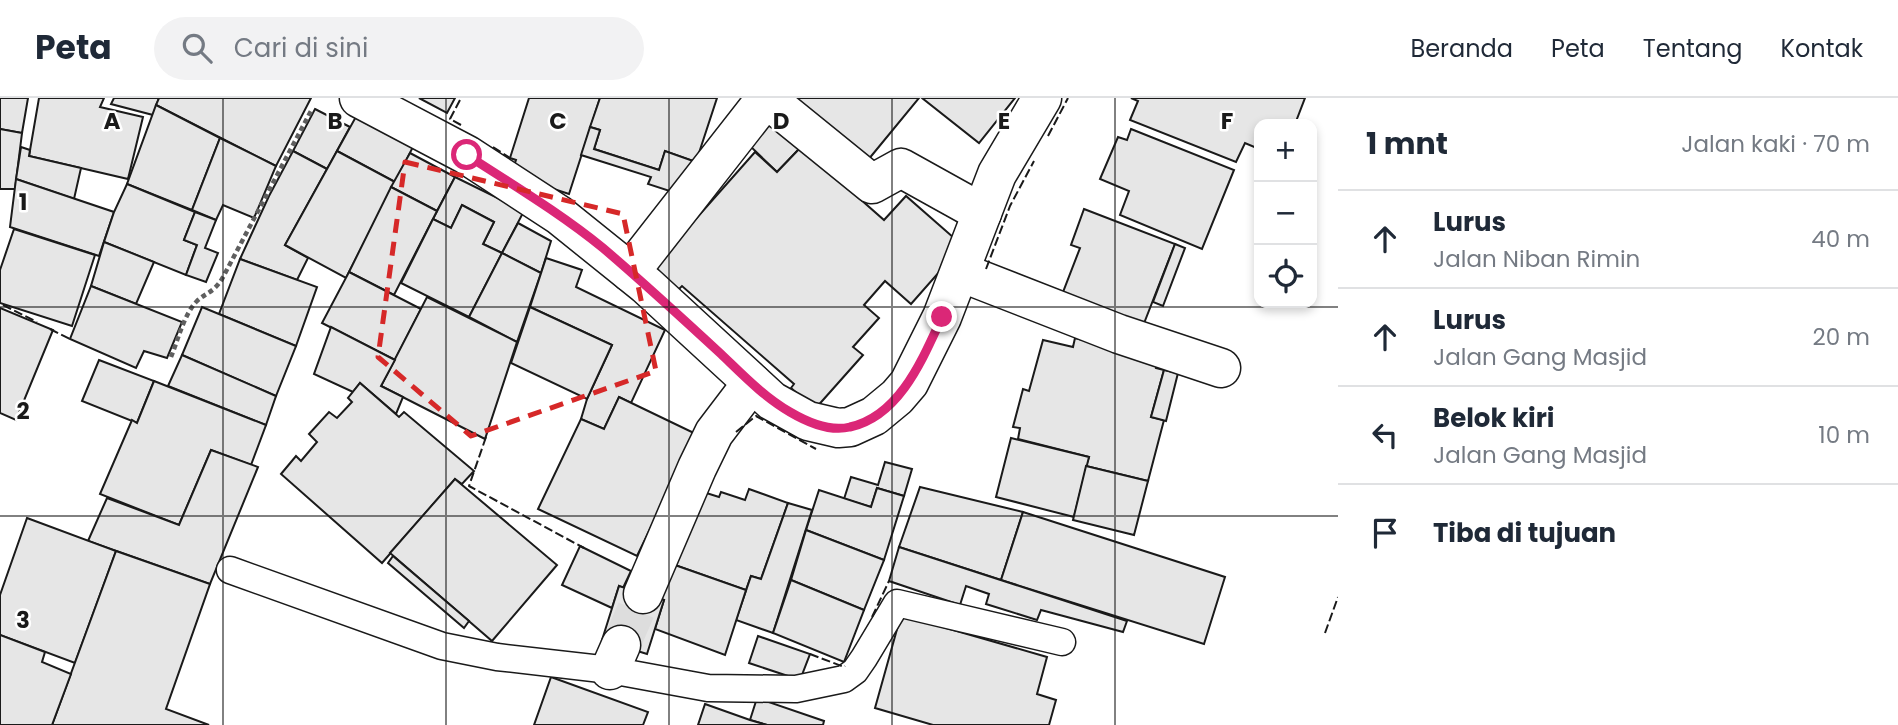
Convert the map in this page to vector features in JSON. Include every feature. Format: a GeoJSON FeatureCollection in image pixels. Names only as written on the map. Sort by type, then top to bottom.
{"type":"FeatureCollection","features":[{"type":"Feature","properties":{"kind":"street"},"geometry":{"type":"LineString","coordinates":[[630,272],[766,98],[872,184],[901,168],[982,213]]}},
{"type":"Feature","properties":{"kind":"street"},"geometry":{"type":"LineString","coordinates":[[364,99],[467,155],[559,215],[630,272],[772,401],[808,421],[838,428],[863,422],[897,397],[909,383],[942,317],[1006,156],[1042,98]]}},
{"type":"Feature","properties":{"kind":"street"},"geometry":{"type":"LineString","coordinates":[[960,272],[1119,334],[1221,368]]}},
{"type":"Feature","properties":{"kind":"street"},"geometry":{"type":"LineString","coordinates":[[643,594],[714,433],[752,383]]}},
{"type":"Feature","properties":{"kind":"lane"},"geometry":{"type":"LineString","coordinates":[[230,570],[442,646],[496,657],[616,658],[708,688],[796,689],[834,682],[855,671],[897,603],[1062,642]]}},
{"type":"Feature","properties":{"kind":"path"},"geometry":{"type":"LineString","coordinates":[[171,357],[190,311],[198,300],[211,293],[222,279],[311,110]]}},
{"type":"Feature","properties":{"kind":"highlighted area"},"geometry":{"type":"Polygon","coordinates":[[[405,162],[623,214],[656,371],[471,436],[378,357],[405,162]]]}},
{"type":"Feature","properties":{"kind":"building"},"geometry":{"type":"Polygon","coordinates":[[[0,98],[28,98],[22,133],[0,129],[0,98]]]}},
{"type":"Feature","properties":{"kind":"building"},"geometry":{"type":"Polygon","coordinates":[[[39,98],[104,98],[100,107],[143,117],[128,179],[29,156],[39,98]]]}},
{"type":"Feature","properties":{"kind":"building"},"geometry":{"type":"Polygon","coordinates":[[[114,98],[159,98],[153,115],[111,104],[114,98]]]}},
{"type":"Feature","properties":{"kind":"building"},"geometry":{"type":"Polygon","coordinates":[[[159,98],[311,98],[276,166],[156,105],[159,98]]]}},
{"type":"Feature","properties":{"kind":"building"},"geometry":{"type":"Polygon","coordinates":[[[419,98],[455,98],[447,113],[419,98]]]}},
{"type":"Feature","properties":{"kind":"building"},"geometry":{"type":"Polygon","coordinates":[[[529,98],[600,98],[569,194],[511,175],[516,160],[510,158],[529,98]]]}},
{"type":"Feature","properties":{"kind":"building"},"geometry":{"type":"Polygon","coordinates":[[[600,98],[717,98],[696,162],[665,151],[659,170],[594,149],[600,130],[590,127],[600,98]]]}},
{"type":"Feature","properties":{"kind":"building"},"geometry":{"type":"Polygon","coordinates":[[[790,98],[919,98],[868,160],[790,98]]]}},
{"type":"Feature","properties":{"kind":"building"},"geometry":{"type":"Polygon","coordinates":[[[922,98],[1015,98],[979,143],[922,98]]]}},
{"type":"Feature","properties":{"kind":"building"},"geometry":{"type":"Polygon","coordinates":[[[1131,98],[1305,98],[1297,119],[1254,119],[1254,147],[1245,143],[1236,162],[1130,120],[1138,101],[1131,98]]]}},
{"type":"Feature","properties":{"kind":"building"},"geometry":{"type":"Polygon","coordinates":[[[156,105],[220,138],[192,210],[127,184],[156,105]]]}},
{"type":"Feature","properties":{"kind":"building"},"geometry":{"type":"Polygon","coordinates":[[[315,109],[350,127],[327,169],[293,151],[315,109]]]}},
{"type":"Feature","properties":{"kind":"building"},"geometry":{"type":"Polygon","coordinates":[[[358,113],[414,145],[395,182],[337,151],[358,113]]]}},
{"type":"Feature","properties":{"kind":"building"},"geometry":{"type":"Polygon","coordinates":[[[775,116],[801,147],[777,172],[748,144],[775,116]]]}},
{"type":"Feature","properties":{"kind":"building"},"geometry":{"type":"Polygon","coordinates":[[[590,127],[600,130],[594,149],[659,170],[665,151],[696,162],[685,196],[648,184],[651,177],[581,155],[590,127]]]}},
{"type":"Feature","properties":{"kind":"building"},"geometry":{"type":"Polygon","coordinates":[[[0,129],[22,133],[15,189],[0,189],[0,129]]]}},
{"type":"Feature","properties":{"kind":"building"},"geometry":{"type":"Polygon","coordinates":[[[1131,129],[1234,170],[1202,249],[1120,215],[1129,191],[1100,179],[1118,137],[1127,140],[1131,129]]]}},
{"type":"Feature","properties":{"kind":"building"},"geometry":{"type":"Polygon","coordinates":[[[220,138],[276,166],[254,218],[223,205],[216,220],[192,210],[220,138]]]}},
{"type":"Feature","properties":{"kind":"building"},"geometry":{"type":"Polygon","coordinates":[[[21,147],[30,150],[29,156],[81,168],[74,199],[16,179],[21,147]]]}},
{"type":"Feature","properties":{"kind":"building"},"geometry":{"type":"Polygon","coordinates":[[[801,147],[884,220],[906,196],[954,238],[941,270],[911,304],[885,281],[864,305],[879,318],[853,347],[863,355],[815,409],[791,388],[794,384],[682,286],[673,295],[648,273],[755,152],[777,172],[801,147]]]}},
{"type":"Feature","properties":{"kind":"building"},"geometry":{"type":"Polygon","coordinates":[[[293,151],[327,169],[285,245],[308,258],[297,280],[240,259],[293,151]]]}},
{"type":"Feature","properties":{"kind":"building"},"geometry":{"type":"Polygon","coordinates":[[[337,151],[395,182],[346,278],[285,245],[337,151]]]}},
{"type":"Feature","properties":{"kind":"building"},"geometry":{"type":"Polygon","coordinates":[[[410,153],[455,177],[437,211],[391,187],[410,153]]]}},
{"type":"Feature","properties":{"kind":"building"},"geometry":{"type":"Polygon","coordinates":[[[455,177],[524,211],[502,253],[483,244],[494,222],[462,205],[451,228],[433,219],[455,177]]]}},
{"type":"Feature","properties":{"kind":"building"},"geometry":{"type":"Polygon","coordinates":[[[16,179],[114,212],[99,256],[10,227],[16,179]]]}},
{"type":"Feature","properties":{"kind":"building"},"geometry":{"type":"Polygon","coordinates":[[[127,184],[195,212],[184,240],[197,245],[186,275],[104,242],[127,184]]]}},
{"type":"Feature","properties":{"kind":"building"},"geometry":{"type":"Polygon","coordinates":[[[391,187],[437,211],[394,295],[349,272],[391,187]]]}},
{"type":"Feature","properties":{"kind":"building"},"geometry":{"type":"Polygon","coordinates":[[[462,205],[494,222],[483,244],[502,253],[469,317],[401,283],[433,219],[451,228],[462,205]]]}},
{"type":"Feature","properties":{"kind":"building"},"geometry":{"type":"Polygon","coordinates":[[[1084,209],[1175,244],[1141,331],[1060,300],[1080,248],[1071,245],[1084,209]]]}},
{"type":"Feature","properties":{"kind":"building"},"geometry":{"type":"Polygon","coordinates":[[[195,212],[216,220],[205,248],[218,253],[206,282],[186,275],[197,245],[184,240],[195,212]]]}},
{"type":"Feature","properties":{"kind":"building"},"geometry":{"type":"Polygon","coordinates":[[[518,223],[551,241],[541,273],[502,253],[518,223]]]}},
{"type":"Feature","properties":{"kind":"building"},"geometry":{"type":"Polygon","coordinates":[[[14,229],[95,255],[72,326],[0,303],[0,270],[14,229]]]}},
{"type":"Feature","properties":{"kind":"building"},"geometry":{"type":"Polygon","coordinates":[[[104,242],[154,262],[136,304],[91,286],[104,242]]]}},
{"type":"Feature","properties":{"kind":"building"},"geometry":{"type":"Polygon","coordinates":[[[1175,244],[1185,248],[1163,306],[1153,302],[1175,244]]]}},
{"type":"Feature","properties":{"kind":"building"},"geometry":{"type":"Polygon","coordinates":[[[502,253],[541,273],[517,342],[469,317],[502,253]]]}},
{"type":"Feature","properties":{"kind":"building"},"geometry":{"type":"Polygon","coordinates":[[[546,258],[582,270],[576,287],[665,330],[631,403],[619,397],[604,429],[581,419],[587,399],[612,345],[530,307],[546,258]]]}},
{"type":"Feature","properties":{"kind":"building"},"geometry":{"type":"Polygon","coordinates":[[[240,259],[317,287],[296,346],[219,314],[240,259]]]}},
{"type":"Feature","properties":{"kind":"building"},"geometry":{"type":"Polygon","coordinates":[[[349,272],[421,309],[395,360],[322,323],[349,272]]]}},
{"type":"Feature","properties":{"kind":"building"},"geometry":{"type":"Polygon","coordinates":[[[91,286],[182,322],[167,358],[144,351],[136,368],[70,339],[91,286]]]}},
{"type":"Feature","properties":{"kind":"building"},"geometry":{"type":"Polygon","coordinates":[[[427,297],[517,342],[485,439],[381,386],[427,297]]]}},
{"type":"Feature","properties":{"kind":"building"},"geometry":{"type":"Polygon","coordinates":[[[202,307],[296,346],[276,396],[182,355],[202,307]]]}},
{"type":"Feature","properties":{"kind":"building"},"geometry":{"type":"Polygon","coordinates":[[[530,307],[612,345],[587,399],[511,363],[530,307]]]}},
{"type":"Feature","properties":{"kind":"building"},"geometry":{"type":"Polygon","coordinates":[[[0,308],[53,330],[16,420],[0,413],[0,308]]]}},
{"type":"Feature","properties":{"kind":"building"},"geometry":{"type":"Polygon","coordinates":[[[331,327],[395,360],[381,386],[403,397],[396,414],[360,383],[353,392],[314,374],[331,327]]]}},
{"type":"Feature","properties":{"kind":"building"},"geometry":{"type":"Polygon","coordinates":[[[1075,338],[1158,359],[1156,368],[1164,370],[1151,417],[1164,420],[1148,481],[1086,466],[1089,457],[1018,439],[1020,428],[1013,427],[1023,389],[1029,391],[1043,340],[1073,347],[1075,338]]]}},
{"type":"Feature","properties":{"kind":"building"},"geometry":{"type":"Polygon","coordinates":[[[182,355],[276,396],[266,425],[168,386],[182,355]]]}},
{"type":"Feature","properties":{"kind":"building"},"geometry":{"type":"Polygon","coordinates":[[[99,360],[154,381],[137,423],[82,401],[99,360]]]}},
{"type":"Feature","properties":{"kind":"building"},"geometry":{"type":"Polygon","coordinates":[[[1164,370],[1178,373],[1166,421],[1151,417],[1164,370]]]}},
{"type":"Feature","properties":{"kind":"building"},"geometry":{"type":"Polygon","coordinates":[[[154,381],[266,425],[251,465],[211,450],[179,525],[100,494],[132,420],[137,423],[154,381]]]}},
{"type":"Feature","properties":{"kind":"building"},"geometry":{"type":"Polygon","coordinates":[[[360,383],[399,417],[404,412],[474,471],[462,484],[455,479],[382,563],[281,474],[296,456],[301,461],[317,442],[309,434],[329,412],[337,418],[352,402],[348,398],[360,383]]]}},
{"type":"Feature","properties":{"kind":"building"},"geometry":{"type":"Polygon","coordinates":[[[619,397],[696,434],[637,556],[538,509],[581,419],[604,429],[619,397]]]}},
{"type":"Feature","properties":{"kind":"building"},"geometry":{"type":"Polygon","coordinates":[[[1011,438],[1089,457],[1074,517],[996,497],[1011,438]]]}},
{"type":"Feature","properties":{"kind":"building"},"geometry":{"type":"Polygon","coordinates":[[[211,450],[258,467],[210,584],[88,541],[107,498],[179,525],[211,450]]]}},
{"type":"Feature","properties":{"kind":"building"},"geometry":{"type":"Polygon","coordinates":[[[885,462],[912,469],[904,496],[877,488],[871,507],[844,499],[851,477],[878,485],[885,462]]]}},
{"type":"Feature","properties":{"kind":"building"},"geometry":{"type":"Polygon","coordinates":[[[1086,466],[1148,481],[1134,535],[1073,520],[1086,466]]]}},
{"type":"Feature","properties":{"kind":"building"},"geometry":{"type":"Polygon","coordinates":[[[455,479],[557,565],[492,641],[390,553],[455,479]]]}},
{"type":"Feature","properties":{"kind":"building"},"geometry":{"type":"Polygon","coordinates":[[[920,487],[1023,512],[1001,580],[899,547],[920,487]]]}},
{"type":"Feature","properties":{"kind":"building"},"geometry":{"type":"Polygon","coordinates":[[[877,488],[904,496],[884,560],[806,530],[819,490],[871,507],[877,488]]]}},
{"type":"Feature","properties":{"kind":"building"},"geometry":{"type":"Polygon","coordinates":[[[749,489],[788,503],[761,579],[751,576],[746,590],[672,564],[700,491],[719,497],[721,492],[745,500],[749,489]]]}},
{"type":"Feature","properties":{"kind":"building"},"geometry":{"type":"Polygon","coordinates":[[[788,503],[812,510],[773,633],[736,620],[751,576],[761,579],[788,503]]]}},
{"type":"Feature","properties":{"kind":"building"},"geometry":{"type":"Polygon","coordinates":[[[1023,512],[1225,577],[1204,644],[1001,580],[1023,512]]]}},
{"type":"Feature","properties":{"kind":"building"},"geometry":{"type":"Polygon","coordinates":[[[27,518],[116,551],[75,663],[0,635],[0,595],[27,518]]]}},
{"type":"Feature","properties":{"kind":"building"},"geometry":{"type":"Polygon","coordinates":[[[806,530],[884,560],[864,610],[791,580],[806,530]]]}},
{"type":"Feature","properties":{"kind":"building"},"geometry":{"type":"Polygon","coordinates":[[[580,546],[631,571],[623,588],[619,586],[612,608],[562,585],[580,546]]]}},
{"type":"Feature","properties":{"kind":"building"},"geometry":{"type":"Polygon","coordinates":[[[899,547],[1127,621],[1123,632],[1041,610],[1037,620],[986,604],[989,594],[966,586],[960,605],[889,581],[899,547]]]}},
{"type":"Feature","properties":{"kind":"building"},"geometry":{"type":"Polygon","coordinates":[[[116,551],[210,584],[166,709],[209,725],[52,725],[116,551]]]}},
{"type":"Feature","properties":{"kind":"building"},"geometry":{"type":"Polygon","coordinates":[[[393,556],[469,621],[464,628],[388,563],[393,556]]]}},
{"type":"Feature","properties":{"kind":"building"},"geometry":{"type":"Polygon","coordinates":[[[672,564],[746,590],[725,655],[655,629],[664,600],[660,599],[672,564]]]}},
{"type":"Feature","properties":{"kind":"building"},"geometry":{"type":"Polygon","coordinates":[[[791,580],[864,610],[844,662],[773,633],[791,580]]]}},
{"type":"Feature","properties":{"kind":"building"},"geometry":{"type":"Polygon","coordinates":[[[619,586],[664,600],[647,654],[602,640],[619,586]]]}},
{"type":"Feature","properties":{"kind":"building"},"geometry":{"type":"Polygon","coordinates":[[[901,615],[1047,657],[1037,694],[1056,700],[1049,725],[933,725],[875,708],[901,615]]]}},
{"type":"Feature","properties":{"kind":"building"},"geometry":{"type":"Polygon","coordinates":[[[0,635],[45,652],[42,662],[71,674],[52,725],[0,725],[0,635]]]}},
{"type":"Feature","properties":{"kind":"building"},"geometry":{"type":"Polygon","coordinates":[[[758,636],[810,654],[800,680],[749,663],[758,636]]]}},
{"type":"Feature","properties":{"kind":"building"},"geometry":{"type":"Polygon","coordinates":[[[551,677],[648,712],[643,725],[534,725],[551,677]]]}},
{"type":"Feature","properties":{"kind":"building"},"geometry":{"type":"Polygon","coordinates":[[[757,698],[824,721],[823,725],[767,725],[750,720],[757,698]]]}},
{"type":"Feature","properties":{"kind":"building"},"geometry":{"type":"Polygon","coordinates":[[[705,704],[750,720],[767,725],[698,725],[705,704]]]}},
{"type":"Feature","properties":{"kind":"tunnel"},"geometry":{"type":"LineString","coordinates":[[621,645],[643,594]]}},
{"type":"Feature","properties":{"kind":"fence"},"geometry":{"type":"LineString","coordinates":[[461,98],[450,119],[461,125]]}},
{"type":"Feature","properties":{"kind":"fence"},"geometry":{"type":"LineString","coordinates":[[1048,136],[1068,98]]}},
{"type":"Feature","properties":{"kind":"fence"},"geometry":{"type":"LineString","coordinates":[[493,147],[510,158]]}},
{"type":"Feature","properties":{"kind":"fence"},"geometry":{"type":"LineString","coordinates":[[986,269],[1010,206],[1034,161]]}},
{"type":"Feature","properties":{"kind":"fence"},"geometry":{"type":"LineString","coordinates":[[3,305],[37,322]]}},
{"type":"Feature","properties":{"kind":"fence"},"geometry":{"type":"LineString","coordinates":[[50,329],[70,339]]}},
{"type":"Feature","properties":{"kind":"fence"},"geometry":{"type":"LineString","coordinates":[[736,432],[756,416],[816,449]]}},
{"type":"Feature","properties":{"kind":"fence"},"geometry":{"type":"LineString","coordinates":[[486,437],[469,486],[584,548]]}},
{"type":"Feature","properties":{"kind":"fence"},"geometry":{"type":"LineString","coordinates":[[872,617],[889,581]]}},
{"type":"Feature","properties":{"kind":"fence"},"geometry":{"type":"LineString","coordinates":[[1325,633],[1338,597]]}},
{"type":"Feature","properties":{"kind":"fence"},"geometry":{"type":"LineString","coordinates":[[810,654],[845,666]]}},
{"type":"Feature","properties":{"kind":"route"},"geometry":{"type":"LineString","coordinates":[[467,155],[559,215],[602,248],[772,401],[808,421],[838,428],[850,427],[874,416],[909,383],[942,317]]}}]}
